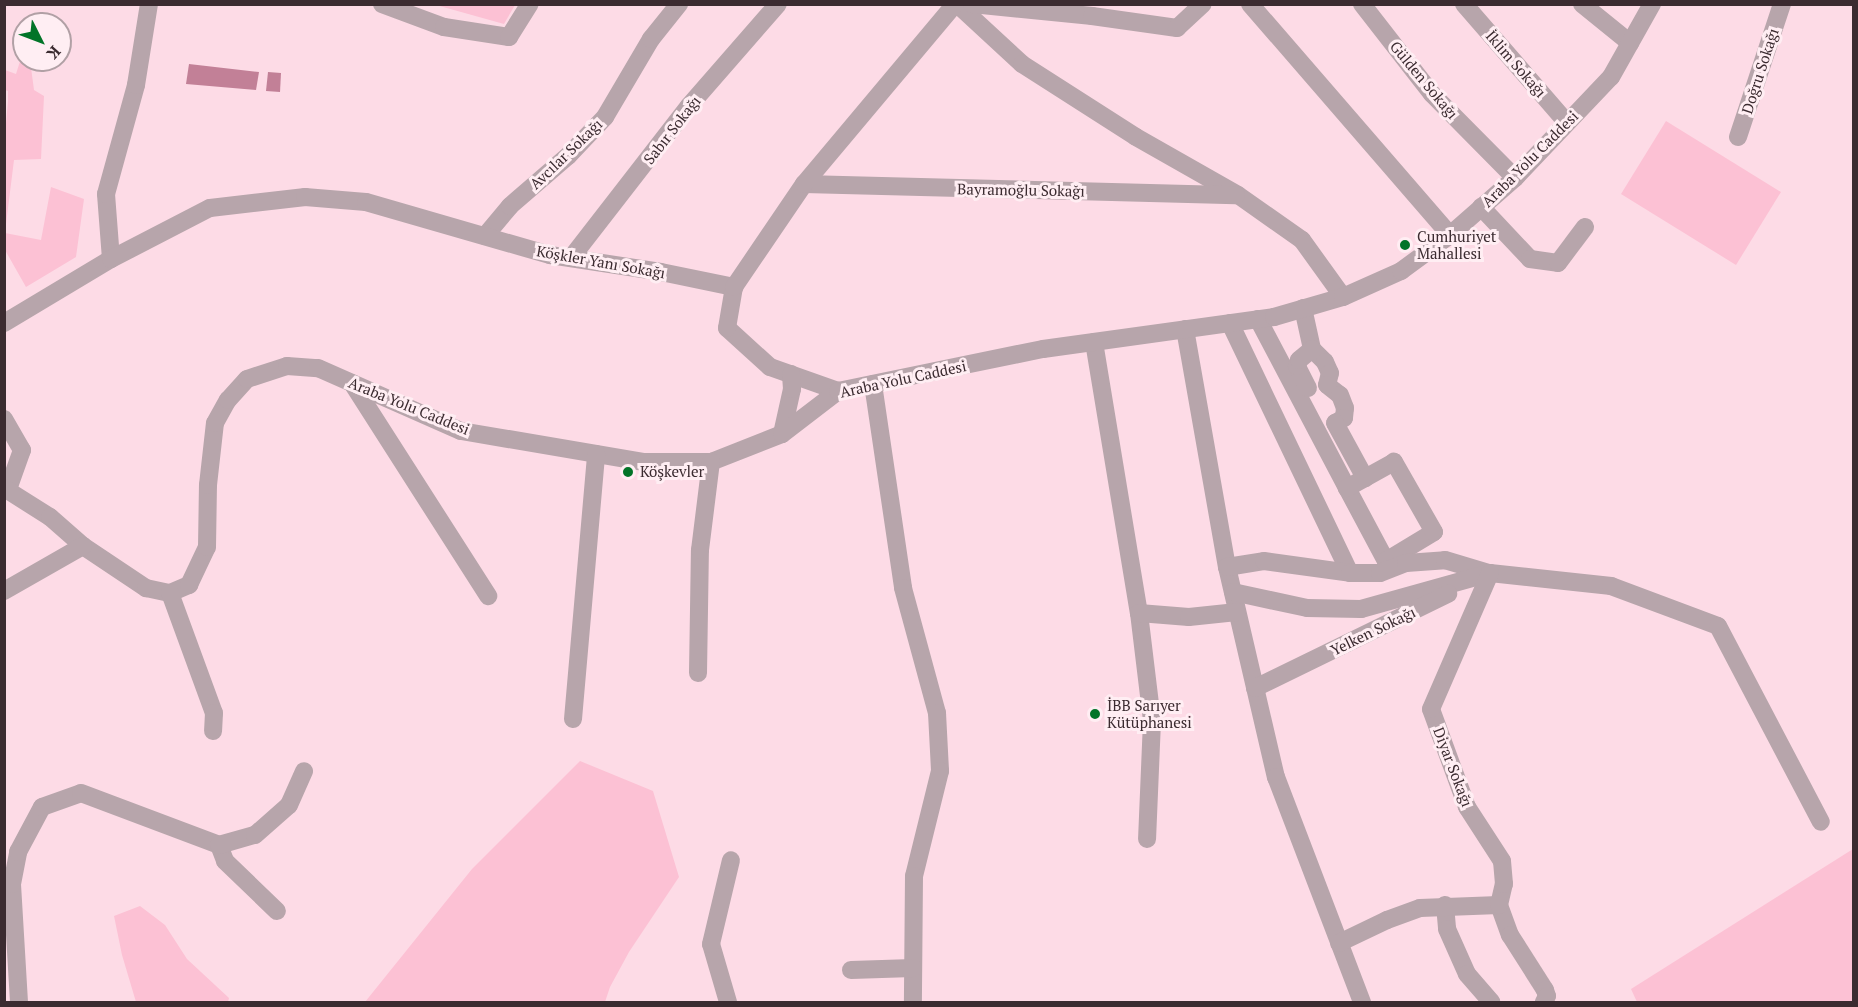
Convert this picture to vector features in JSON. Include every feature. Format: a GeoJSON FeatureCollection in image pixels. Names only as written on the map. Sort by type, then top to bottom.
{"type":"FeatureCollection","features":[{"type":"Feature","properties":{"kind":"street"},"geometry":{"type":"LineString","coordinates":[[111,259],[106,194],[136,85],[149,4]]}},
{"type":"Feature","properties":{"kind":"street"},"geometry":{"type":"LineString","coordinates":[[382,4],[444,27],[509,37],[530,4]]}},
{"type":"Feature","properties":{"kind":"street","name":"Avcılar Sokağı"},"geometry":{"type":"LineString","coordinates":[[484,236],[510,206],[568,156],[605,117],[651,39],[679,4]]}},
{"type":"Feature","properties":{"kind":"street","name":"Sabır Sokağı"},"geometry":{"type":"LineString","coordinates":[[571,258],[689,106],[778,4]]}},
{"type":"Feature","properties":{"kind":"street"},"geometry":{"type":"LineString","coordinates":[[838,391],[770,367],[727,328],[734,287],[804,184],[956,4],[1023,64],[1136,137],[1238,195],[1302,240],[1343,297]]}},
{"type":"Feature","properties":{"kind":"street"},"geometry":{"type":"LineString","coordinates":[[972,4],[1177,28],[1203,4]]}},
{"type":"Feature","properties":{"kind":"street"},"geometry":{"type":"LineString","coordinates":[[1116,4],[1130,21]]}},
{"type":"Feature","properties":{"kind":"street"},"geometry":{"type":"LineString","coordinates":[[1250,4],[1450,235]]}},
{"type":"Feature","properties":{"kind":"street","name":"Gülden Sokağı"},"geometry":{"type":"LineString","coordinates":[[1362,4],[1432,94],[1515,178]]}},
{"type":"Feature","properties":{"kind":"street","name":"İklim Sokağı"},"geometry":{"type":"LineString","coordinates":[[1464,4],[1567,123]]}},
{"type":"Feature","properties":{"kind":"street"},"geometry":{"type":"LineString","coordinates":[[1581,4],[1630,43]]}},
{"type":"Feature","properties":{"kind":"street","name":"Araba Yolu Caddesi"},"geometry":{"type":"LineString","coordinates":[[170,593],[189,585],[207,547],[208,485],[214,423],[228,400],[247,380],[287,366],[318,368],[461,431],[644,462],[711,462],[782,434],[838,391],[1043,349],[1258,319],[1303,308],[1343,297],[1401,271],[1450,235],[1515,178],[1611,77],[1652,4]]}},
{"type":"Feature","properties":{"kind":"street","name":"Doğru Sokağı"},"geometry":{"type":"LineString","coordinates":[[1738,137],[1782,4]]}},
{"type":"Feature","properties":{"kind":"street","name":"Bayramoğlu Sokağı"},"geometry":{"type":"LineString","coordinates":[[804,184],[1238,195]]}},
{"type":"Feature","properties":{"kind":"street","name":"Köşkler Yanı Sokağı"},"geometry":{"type":"LineString","coordinates":[[4,323],[111,259],[210,208],[305,197],[366,202],[550,255],[662,272],[734,287]]}},
{"type":"Feature","properties":{"kind":"street"},"geometry":{"type":"LineString","coordinates":[[1481,207],[1530,259],[1558,263],[1585,227]]}},
{"type":"Feature","properties":{"kind":"street"},"geometry":{"type":"LineString","coordinates":[[1303,308],[1312,349],[1325,362],[1330,373],[1327,385],[1311,394]]}},
{"type":"Feature","properties":{"kind":"street"},"geometry":{"type":"LineString","coordinates":[[1258,319],[1347,488],[1386,561],[1434,532],[1394,462],[1347,488]]}},
{"type":"Feature","properties":{"kind":"street"},"geometry":{"type":"LineString","coordinates":[[1230,322],[1350,573]]}},
{"type":"Feature","properties":{"kind":"street"},"geometry":{"type":"LineString","coordinates":[[1185,329],[1227,567],[1276,777],[1362,1002]]}},
{"type":"Feature","properties":{"kind":"street"},"geometry":{"type":"LineString","coordinates":[[1094,342],[1139,613],[1152,721],[1147,839]]}},
{"type":"Feature","properties":{"kind":"street"},"geometry":{"type":"LineString","coordinates":[[1312,349],[1299,360],[1297,366],[1323,418],[1329,423],[1335,423],[1344,418],[1346,408],[1340,395],[1327,385]]}},
{"type":"Feature","properties":{"kind":"street"},"geometry":{"type":"LineString","coordinates":[[782,434],[790,399],[791,374]]}},
{"type":"Feature","properties":{"kind":"street"},"geometry":{"type":"LineString","coordinates":[[352,383],[488,596]]}},
{"type":"Feature","properties":{"kind":"street"},"geometry":{"type":"LineString","coordinates":[[873,384],[903,588],[937,713],[940,771],[914,876],[913,1002]]}},
{"type":"Feature","properties":{"kind":"street"},"geometry":{"type":"LineString","coordinates":[[4,419],[22,450],[6,488],[50,517],[83,546],[146,588],[170,593],[214,713],[213,731]]}},
{"type":"Feature","properties":{"kind":"street"},"geometry":{"type":"LineString","coordinates":[[1335,423],[1365,478]]}},
{"type":"Feature","properties":{"kind":"street"},"geometry":{"type":"LineString","coordinates":[[573,719],[596,454]]}},
{"type":"Feature","properties":{"kind":"street"},"geometry":{"type":"LineString","coordinates":[[698,673],[700,550],[711,462]]}},
{"type":"Feature","properties":{"kind":"street"},"geometry":{"type":"LineString","coordinates":[[4,591],[83,546]]}},
{"type":"Feature","properties":{"kind":"street"},"geometry":{"type":"LineString","coordinates":[[1227,567],[1264,561],[1350,573],[1380,573],[1406,563],[1445,560],[1490,573],[1611,586],[1718,626],[1821,822]]}},
{"type":"Feature","properties":{"kind":"street"},"geometry":{"type":"LineString","coordinates":[[1233,592],[1307,608],[1361,609],[1490,573]]}},
{"type":"Feature","properties":{"kind":"street","name":"Yelken Sokağı"},"geometry":{"type":"LineString","coordinates":[[1255,688],[1490,573]]}},
{"type":"Feature","properties":{"kind":"street","name":"Diyar Sokağı"},"geometry":{"type":"LineString","coordinates":[[1490,573],[1431,709],[1467,807],[1502,861],[1504,885],[1499,904]]}},
{"type":"Feature","properties":{"kind":"street"},"geometry":{"type":"LineString","coordinates":[[1139,613],[1189,617],[1238,612]]}},
{"type":"Feature","properties":{"kind":"street"},"geometry":{"type":"LineString","coordinates":[[17,1002],[12,884],[18,852],[42,807],[81,794],[219,845],[255,835],[288,805],[304,771]]}},
{"type":"Feature","properties":{"kind":"street"},"geometry":{"type":"LineString","coordinates":[[219,845],[225,861],[277,911]]}},
{"type":"Feature","properties":{"kind":"street"},"geometry":{"type":"LineString","coordinates":[[728,1002],[711,945],[731,860]]}},
{"type":"Feature","properties":{"kind":"street"},"geometry":{"type":"LineString","coordinates":[[1339,943],[1409,912],[1445,905],[1499,904],[1510,935],[1550,1000]]}},
{"type":"Feature","properties":{"kind":"street"},"geometry":{"type":"LineString","coordinates":[[1445,905],[1447,928],[1467,974],[1491,1002]]}},
{"type":"Feature","properties":{"kind":"street"},"geometry":{"type":"LineString","coordinates":[[851,970],[913,968]]}},
{"type":"Feature","properties":{"kind":"street"},"geometry":{"type":"LineString","coordinates":[[4,995],[17,1002]]}},
{"type":"Feature","properties":{"kind":"shaded area"},"geometry":{"type":"Polygon","coordinates":[[[436,5],[515,5],[504,24],[436,5]]]}},
{"type":"Feature","properties":{"kind":"shaded area"},"geometry":{"type":"Polygon","coordinates":[[[189,64],[259,72],[256,90],[186,84],[189,64]]]}},
{"type":"Feature","properties":{"kind":"shaded area"},"geometry":{"type":"Polygon","coordinates":[[[5,70],[16,74],[17,72],[32,72],[34,90],[44,96],[41,159],[14,160],[5,232],[4,145],[8,91],[5,90],[5,70]]]}},
{"type":"Feature","properties":{"kind":"shaded area"},"geometry":{"type":"Polygon","coordinates":[[[268,72],[281,73],[280,92],[266,91],[268,72]]]}},
{"type":"Feature","properties":{"kind":"shaded area"},"geometry":{"type":"Polygon","coordinates":[[[1666,121],[1781,192],[1736,265],[1621,194],[1666,121]]]}},
{"type":"Feature","properties":{"kind":"shaded area"},"geometry":{"type":"Polygon","coordinates":[[[51,187],[84,199],[76,257],[26,287],[5,250],[5,233],[41,240],[51,187]]]}},
{"type":"Feature","properties":{"kind":"shaded area"},"geometry":{"type":"Polygon","coordinates":[[[580,761],[653,791],[679,877],[629,952],[610,987],[605,1002],[365,1002],[472,869],[580,761]]]}},
{"type":"Feature","properties":{"kind":"shaded area"},"geometry":{"type":"Polygon","coordinates":[[[1853,849],[1853,1002],[1637,1002],[1631,989],[1853,849]]]}},
{"type":"Feature","properties":{"kind":"shaded area"},"geometry":{"type":"Polygon","coordinates":[[[140,906],[165,925],[187,959],[229,998],[228,1002],[136,1002],[122,955],[114,916],[140,906]]]}},
{"type":"Feature","properties":{"kind":"place","name":"Cumhuriyet Mahallesi"},"geometry":{"type":"Point","coordinates":[1405,245]}},
{"type":"Feature","properties":{"kind":"place","name":"Köşkevler"},"geometry":{"type":"Point","coordinates":[628,472]}},
{"type":"Feature","properties":{"kind":"place","name":"İBB Sarıyer Kütüphanesi"},"geometry":{"type":"Point","coordinates":[1095,714]}}]}
